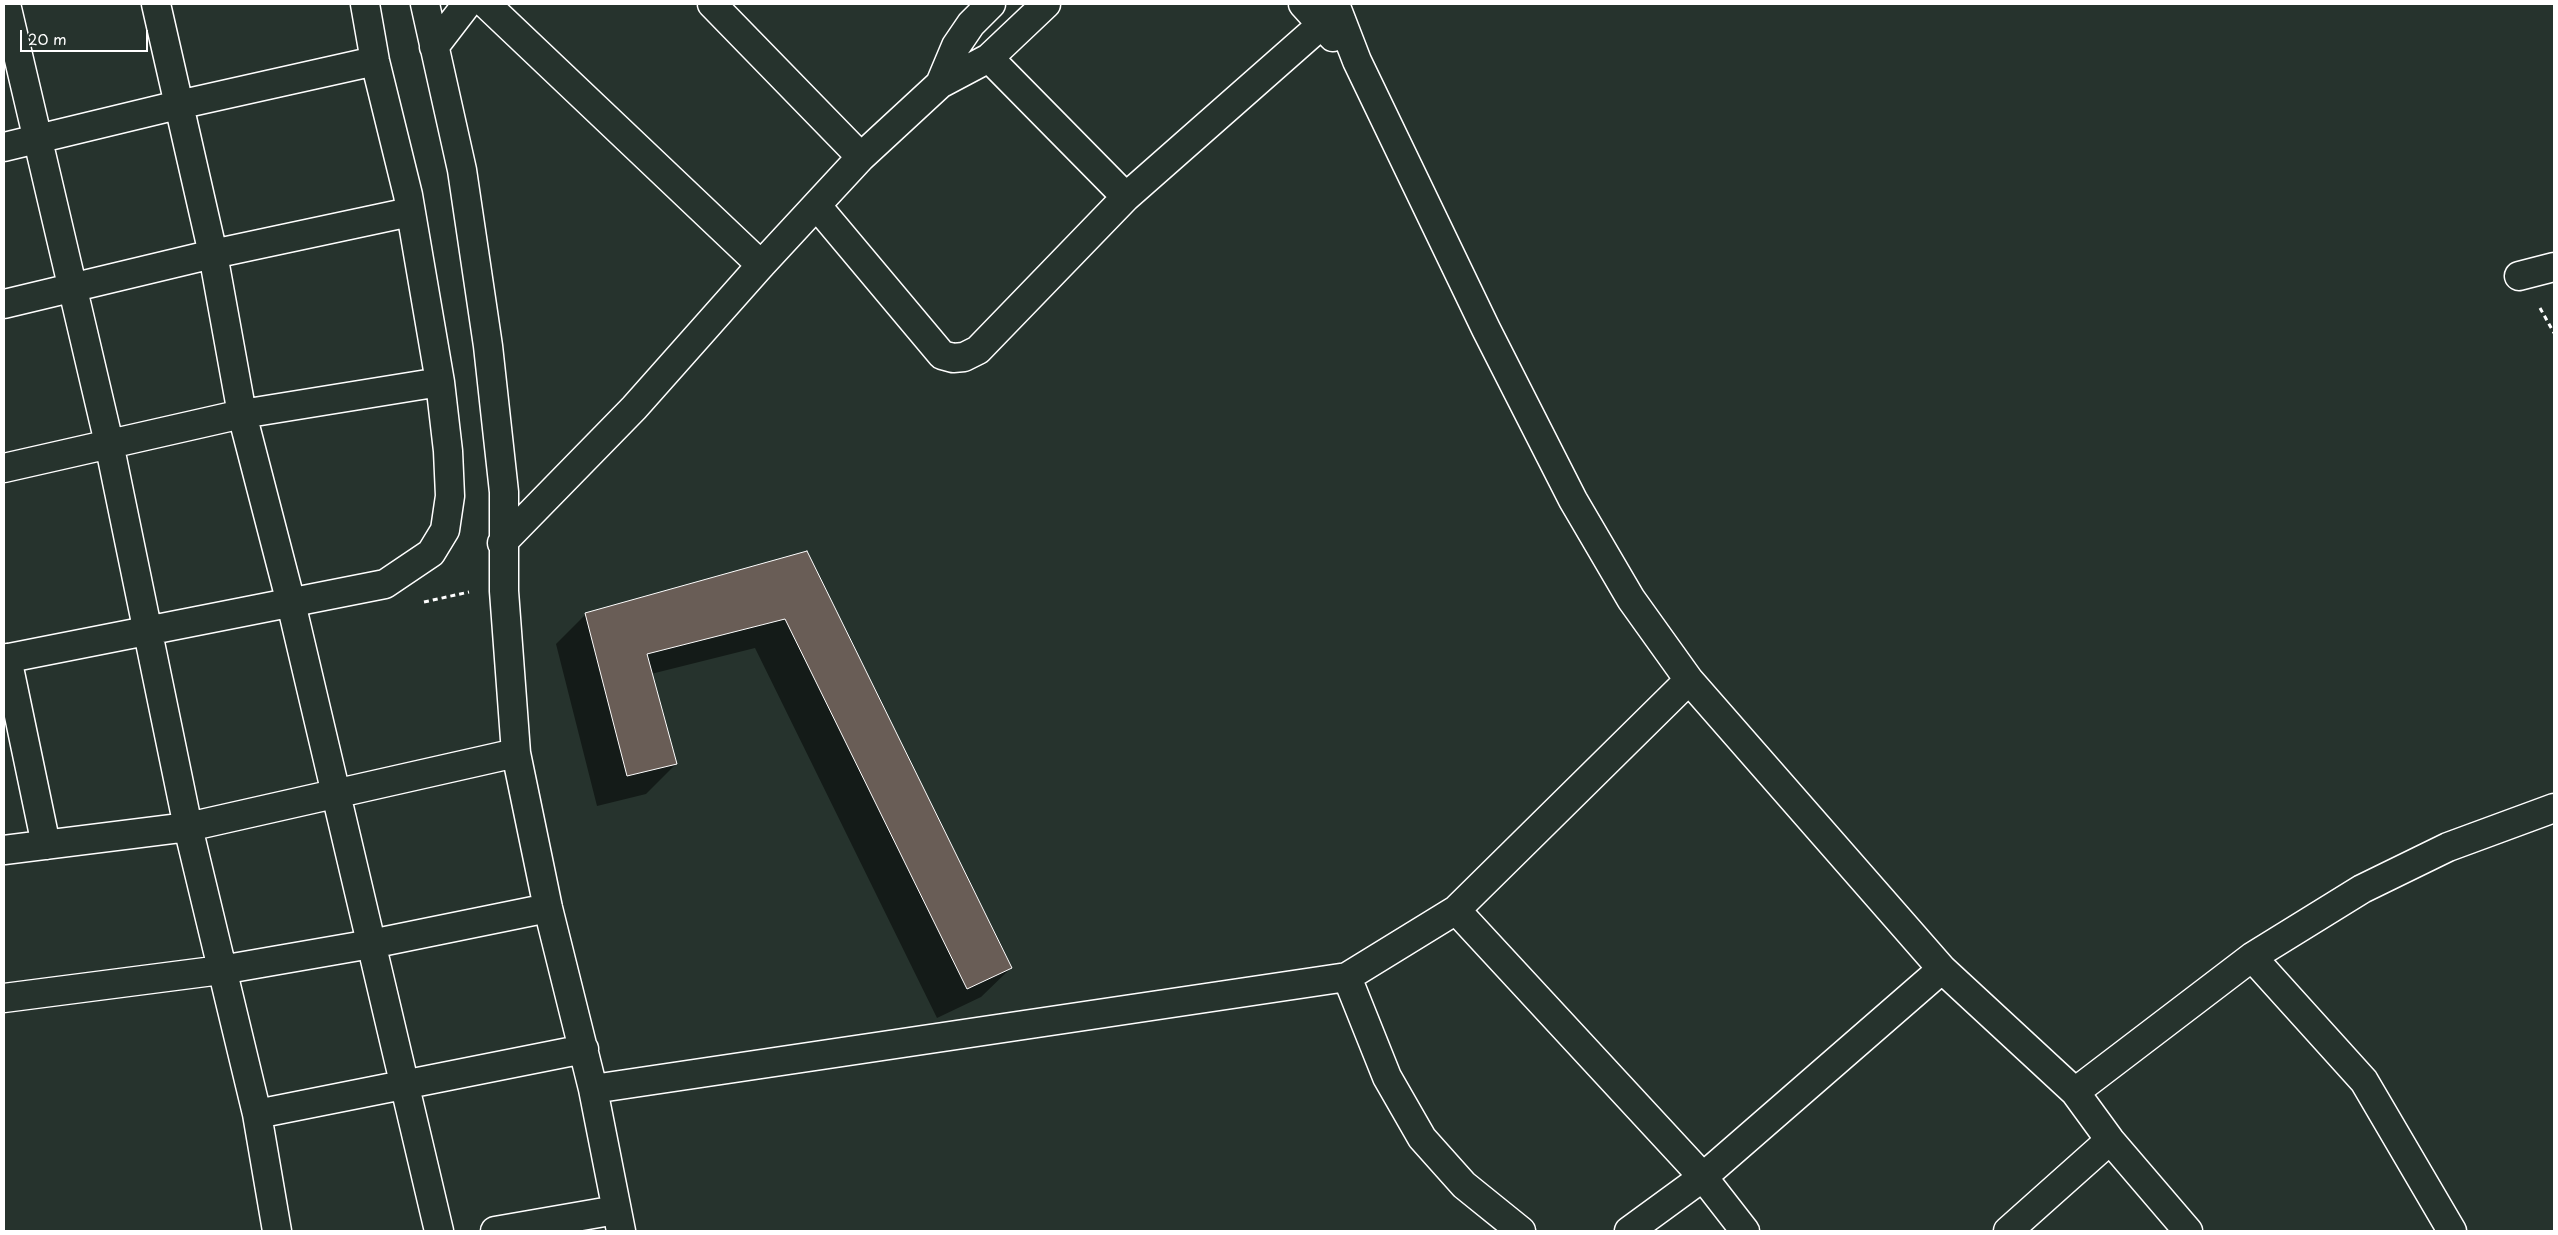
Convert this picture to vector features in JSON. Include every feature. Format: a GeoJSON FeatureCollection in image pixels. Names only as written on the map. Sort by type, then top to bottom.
{"type":"FeatureCollection","features":[{"type":"Feature","properties":{"kind":"street"},"geometry":{"type":"LineString","coordinates":[[6,4],[109,443],[188,827],[257,1114],[277,1231]]}},
{"type":"Feature","properties":{"kind":"street"},"geometry":{"type":"LineString","coordinates":[[156,4],[212,254],[242,414],[291,602],[371,944],[406,1084],[439,1231]]}},
{"type":"Feature","properties":{"kind":"street"},"geometry":{"type":"LineString","coordinates":[[46,845],[6,658],[385,584],[431,553],[445,530],[450,496],[448,452],[440,382],[410,212],[375,61],[365,4]]}},
{"type":"Feature","properties":{"kind":"street"},"geometry":{"type":"LineString","coordinates":[[425,4],[462,170],[488,346],[504,492],[502,543],[504,591],[516,753],[548,908],[593,1089],[618,1220],[495,1231]]}},
{"type":"Feature","properties":{"kind":"street"},"geometry":{"type":"LineString","coordinates":[[434,47],[467,4]]}},
{"type":"Feature","properties":{"kind":"street"},"geometry":{"type":"LineString","coordinates":[[486,4],[761,264]]}},
{"type":"Feature","properties":{"kind":"street"},"geometry":{"type":"LineString","coordinates":[[712,4],[861,157]]}},
{"type":"Feature","properties":{"kind":"street"},"geometry":{"type":"LineString","coordinates":[[940,84],[956,46],[971,24],[991,4]]}},
{"type":"Feature","properties":{"kind":"street"},"geometry":{"type":"LineString","coordinates":[[502,543],[634,408],[761,264],[861,157],[940,84],[989,58],[1046,4]]}},
{"type":"Feature","properties":{"kind":"street"},"geometry":{"type":"LineString","coordinates":[[1303,4],[1331,13],[1357,61],[1486,329],[1573,500],[1631,599],[1689,680],[1942,969],[2075,1092],[2110,1140],[2188,1231]]}},
{"type":"Feature","properties":{"kind":"street"},"geometry":{"type":"LineString","coordinates":[[817,206],[942,354],[953,358],[964,357],[978,350],[1126,197],[1331,13]]}},
{"type":"Feature","properties":{"kind":"street"},"geometry":{"type":"LineString","coordinates":[[989,58],[1126,197]]}},
{"type":"Feature","properties":{"kind":"street"},"geometry":{"type":"LineString","coordinates":[[4,147],[178,105],[375,61]]}},
{"type":"Feature","properties":{"kind":"street"},"geometry":{"type":"LineString","coordinates":[[4,304],[212,254],[410,212]]}},
{"type":"Feature","properties":{"kind":"street"},"geometry":{"type":"LineString","coordinates":[[2519,276],[2554,267]]}},
{"type":"Feature","properties":{"kind":"street"},"geometry":{"type":"LineString","coordinates":[[4,468],[242,414],[440,382]]}},
{"type":"Feature","properties":{"kind":"street"},"geometry":{"type":"LineString","coordinates":[[593,1089],[1347,977],[1456,910],[1689,680]]}},
{"type":"Feature","properties":{"kind":"street"},"geometry":{"type":"LineString","coordinates":[[4,850],[188,827],[516,753]]}},
{"type":"Feature","properties":{"kind":"street"},"geometry":{"type":"LineString","coordinates":[[2075,1092],[2252,957],[2362,889],[2448,847],[2554,808]]}},
{"type":"Feature","properties":{"kind":"street"},"geometry":{"type":"LineString","coordinates":[[4,998],[221,970],[371,944],[548,908]]}},
{"type":"Feature","properties":{"kind":"street"},"geometry":{"type":"LineString","coordinates":[[1456,910],[1542,1000],[1703,1177],[1745,1231]]}},
{"type":"Feature","properties":{"kind":"street"},"geometry":{"type":"LineString","coordinates":[[2252,957],[2364,1082],[2452,1231]]}},
{"type":"Feature","properties":{"kind":"street"},"geometry":{"type":"LineString","coordinates":[[1629,1231],[1703,1177],[1942,969]]}},
{"type":"Feature","properties":{"kind":"street"},"geometry":{"type":"LineString","coordinates":[[1347,977],[1387,1077],[1422,1138],[1464,1185],[1521,1231]]}},
{"type":"Feature","properties":{"kind":"street"},"geometry":{"type":"LineString","coordinates":[[257,1114],[584,1049]]}},
{"type":"Feature","properties":{"kind":"street"},"geometry":{"type":"LineString","coordinates":[[2008,1231],[2110,1140]]}},
{"type":"Feature","properties":{"kind":"path"},"geometry":{"type":"LineString","coordinates":[[385,584],[426,603],[462,592],[504,591]]}},
{"type":"Feature","properties":{"kind":"building"},"geometry":{"type":"Polygon","coordinates":[[[807,551],[1012,968],[967,989],[785,619],[647,654],[677,764],[627,776],[585,613],[807,551]]]}}]}
